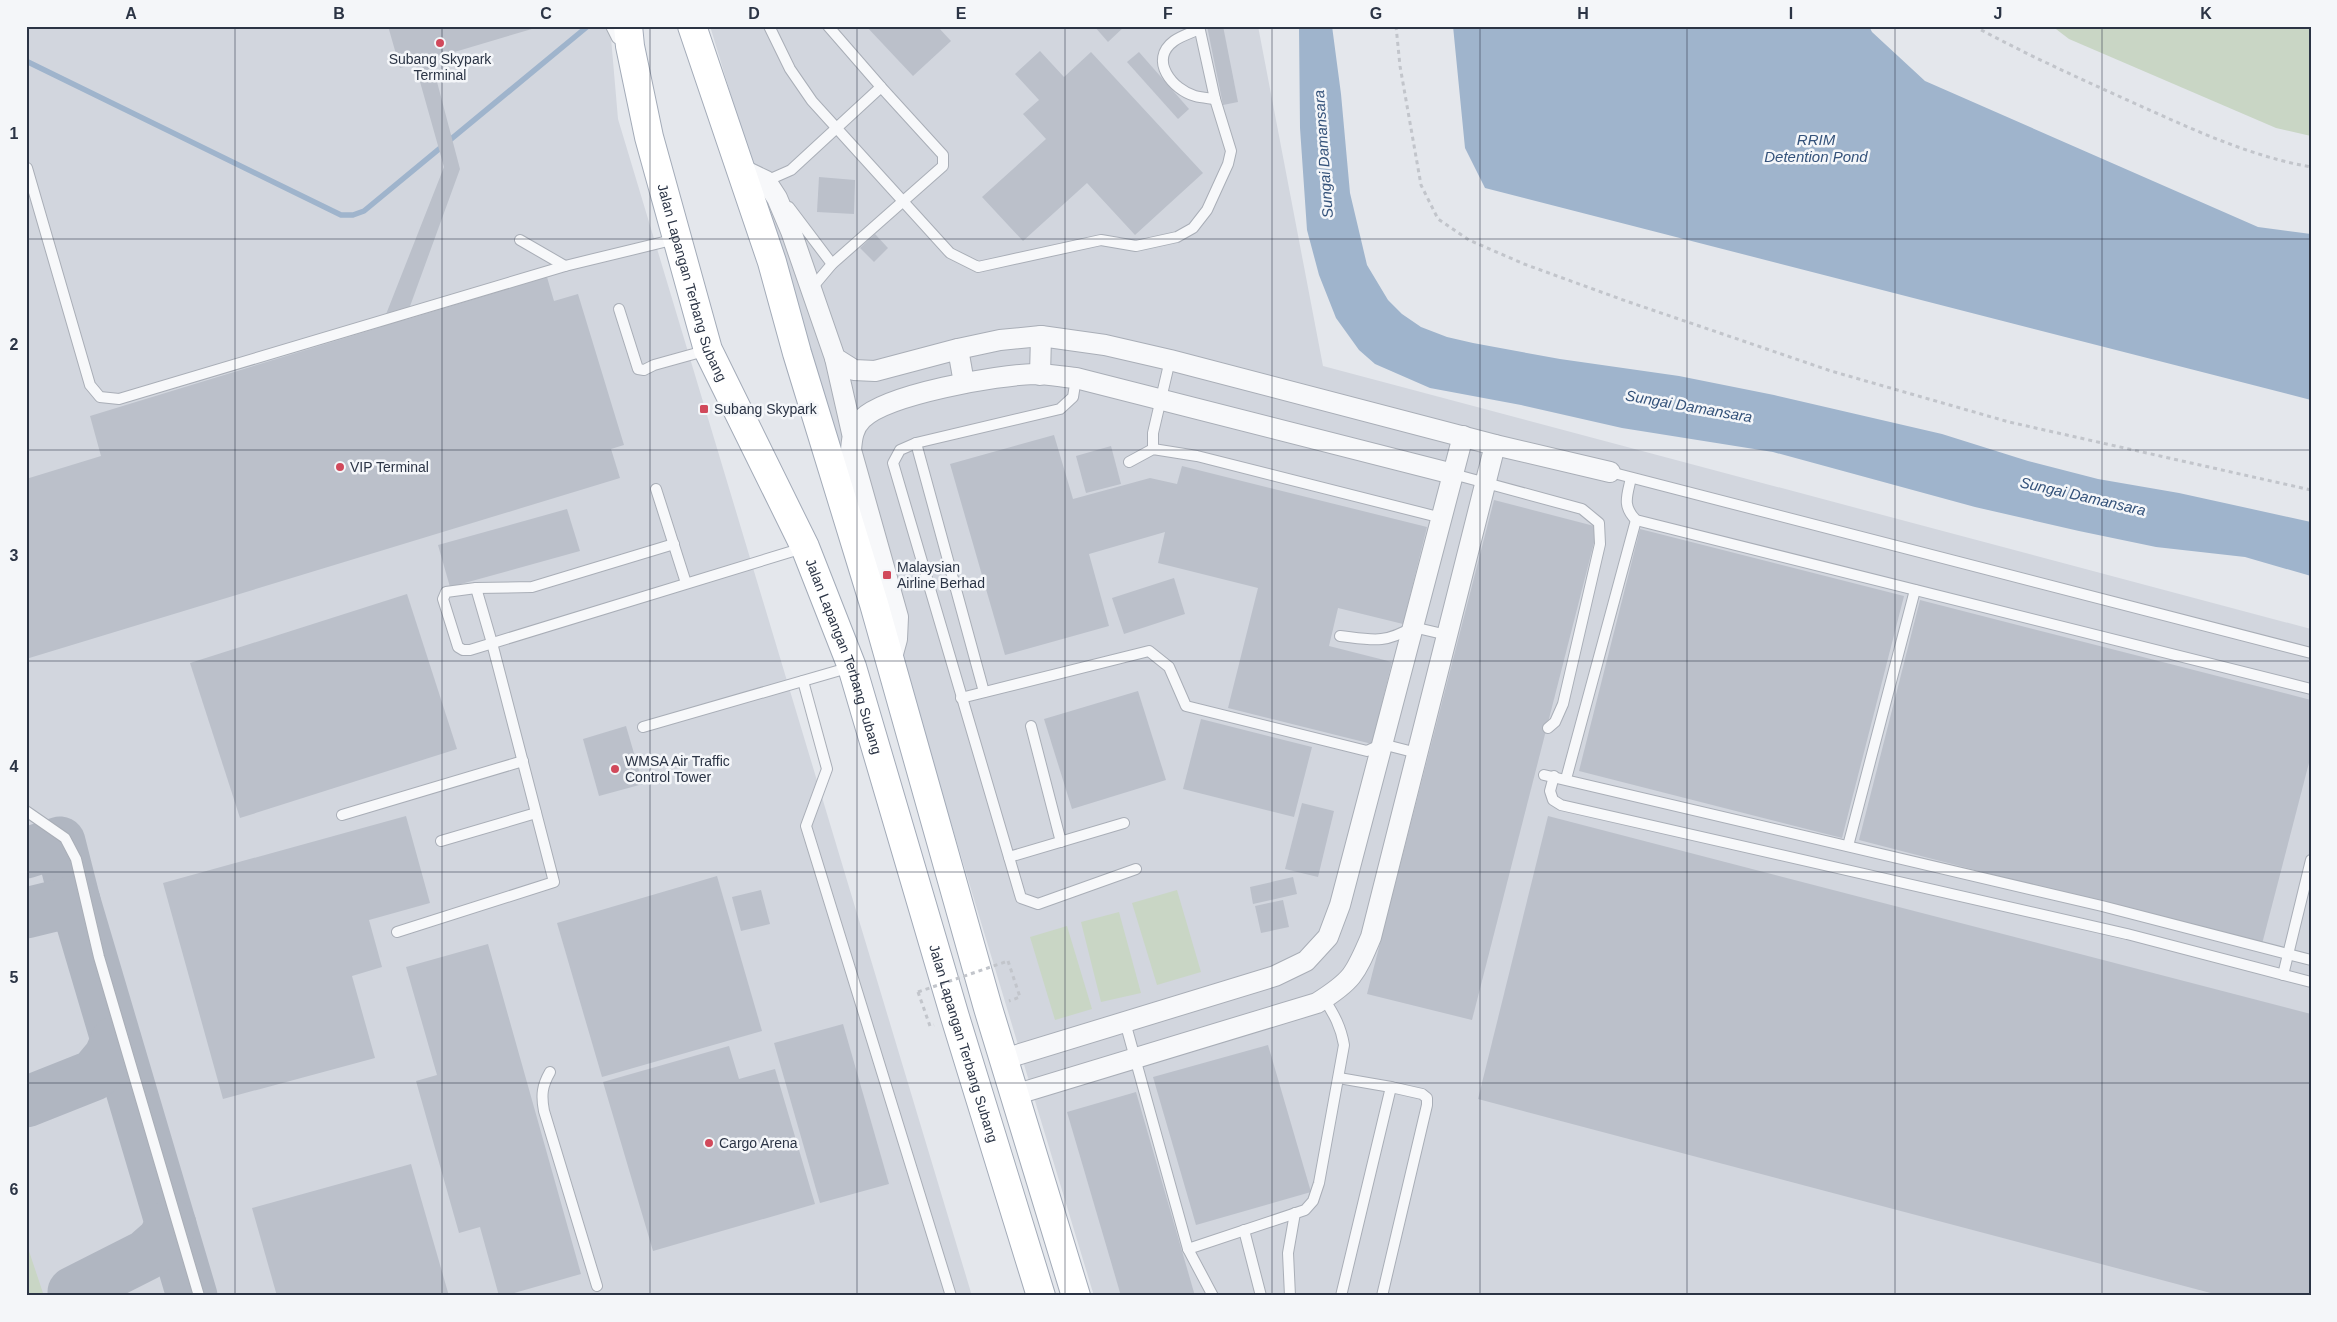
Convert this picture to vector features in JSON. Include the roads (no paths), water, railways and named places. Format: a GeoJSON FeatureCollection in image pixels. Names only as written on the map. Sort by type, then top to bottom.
{"type":"FeatureCollection","features":[{"type":"Feature","properties":{"kind":"main road"},"geometry":{"type":"LineString","coordinates":[[692,26],[772,262],[891,663],[1014,1094],[1076,1296]]}},
{"type":"Feature","properties":{"kind":"main road","name":"Jalan Lapangan Terbang Subang"},"geometry":{"type":"LineString","coordinates":[[629,36],[649,138],[708,350],[805,547],[852,667],[1041,1296]]}},
{"type":"Feature","properties":{"kind":"street"},"geometry":{"type":"LineString","coordinates":[[741,169],[770,179],[791,231],[835,358],[852,433],[851,450],[898,617],[897,639],[891,663]]}},
{"type":"Feature","properties":{"kind":"street"},"geometry":{"type":"LineString","coordinates":[[835,358],[854,370],[875,371],[1000,340],[1042,336],[1105,345],[1610,472]]}},
{"type":"Feature","properties":{"kind":"street"},"geometry":{"type":"LineString","coordinates":[[1040,375],[1042,336]]}},
{"type":"Feature","properties":{"kind":"street"},"geometry":{"type":"LineString","coordinates":[[958,349],[964,383]]}},
{"type":"Feature","properties":{"kind":"street"},"geometry":{"type":"LineString","coordinates":[[852,433],[861,419],[890,402],[964,383],[1040,375],[1076,378],[1453,474]]}},
{"type":"Feature","properties":{"kind":"street"},"geometry":{"type":"LineString","coordinates":[[1004,1059],[1275,976],[1306,961],[1328,937],[1340,905],[1463,436]]}},
{"type":"Feature","properties":{"kind":"street"},"geometry":{"type":"LineString","coordinates":[[1014,1094],[1317,1003],[1346,985],[1359,967],[1372,938],[1416,753],[1495,444]]}},
{"type":"Feature","properties":{"kind":"lane"},"geometry":{"type":"LineString","coordinates":[[611,26],[617,38],[629,36]]}},
{"type":"Feature","properties":{"kind":"lane"},"geometry":{"type":"LineString","coordinates":[[770,26],[790,69],[812,101],[950,253],[978,267],[1102,240],[1136,246],[1177,237],[1193,228],[1207,210],[1228,164],[1230,151],[1215,99],[1199,28],[1174,42],[1164,52],[1161,61],[1167,76],[1187,92],[1195,96],[1215,99]]}},
{"type":"Feature","properties":{"kind":"lane"},"geometry":{"type":"LineString","coordinates":[[810,290],[832,264],[943,166],[943,155],[828,26]]}},
{"type":"Feature","properties":{"kind":"lane"},"geometry":{"type":"LineString","coordinates":[[832,264],[786,204],[770,179],[791,170],[881,87]]}},
{"type":"Feature","properties":{"kind":"lane"},"geometry":{"type":"LineString","coordinates":[[27,168],[90,385],[100,396],[119,399],[565,266],[677,238]]}},
{"type":"Feature","properties":{"kind":"lane"},"geometry":{"type":"LineString","coordinates":[[520,240],[565,266]]}},
{"type":"Feature","properties":{"kind":"lane"},"geometry":{"type":"LineString","coordinates":[[619,308],[638,369],[644,370],[654,365],[708,350]]}},
{"type":"Feature","properties":{"kind":"lane"},"geometry":{"type":"LineString","coordinates":[[1153,449],[1153,433],[1170,360]]}},
{"type":"Feature","properties":{"kind":"lane"},"geometry":{"type":"LineString","coordinates":[[1076,378],[1073,397],[1060,409],[916,443],[900,450],[893,463],[1021,898],[1038,904],[1136,869]]}},
{"type":"Feature","properties":{"kind":"lane"},"geometry":{"type":"LineString","coordinates":[[916,443],[984,692]]}},
{"type":"Feature","properties":{"kind":"lane"},"geometry":{"type":"LineString","coordinates":[[1129,462],[1153,449],[1197,456],[1442,518]]}},
{"type":"Feature","properties":{"kind":"lane"},"geometry":{"type":"LineString","coordinates":[[1610,472],[2311,653]]}},
{"type":"Feature","properties":{"kind":"lane"},"geometry":{"type":"LineString","coordinates":[[1453,474],[1582,509],[1599,523],[1600,544],[1563,704],[1556,722],[1548,728]]}},
{"type":"Feature","properties":{"kind":"lane"},"geometry":{"type":"LineString","coordinates":[[1631,478],[1626,501],[1628,512],[1636,520],[2311,689]]}},
{"type":"Feature","properties":{"kind":"lane"},"geometry":{"type":"LineString","coordinates":[[656,489],[686,583]]}},
{"type":"Feature","properties":{"kind":"lane"},"geometry":{"type":"LineString","coordinates":[[1566,779],[1636,520]]}},
{"type":"Feature","properties":{"kind":"lane"},"geometry":{"type":"LineString","coordinates":[[674,544],[532,587],[476,588],[446,592],[443,599],[458,647],[463,650],[470,650],[805,547]]}},
{"type":"Feature","properties":{"kind":"lane"},"geometry":{"type":"LineString","coordinates":[[397,932],[554,882],[476,588]]}},
{"type":"Feature","properties":{"kind":"lane"},"geometry":{"type":"LineString","coordinates":[[1848,846],[1915,590]]}},
{"type":"Feature","properties":{"kind":"lane"},"geometry":{"type":"LineString","coordinates":[[1340,636],[1382,641],[1400,635],[1413,627],[1447,635]]}},
{"type":"Feature","properties":{"kind":"lane"},"geometry":{"type":"LineString","coordinates":[[961,698],[1149,651],[1169,667],[1186,706],[1367,751],[1382,744],[1416,753]]}},
{"type":"Feature","properties":{"kind":"lane"},"geometry":{"type":"LineString","coordinates":[[643,727],[852,667]]}},
{"type":"Feature","properties":{"kind":"lane"},"geometry":{"type":"LineString","coordinates":[[803,681],[828,769],[806,826],[952,1296]]}},
{"type":"Feature","properties":{"kind":"lane"},"geometry":{"type":"LineString","coordinates":[[1031,726],[1061,842]]}},
{"type":"Feature","properties":{"kind":"lane"},"geometry":{"type":"LineString","coordinates":[[342,815],[523,760]]}},
{"type":"Feature","properties":{"kind":"lane"},"geometry":{"type":"LineString","coordinates":[[2311,960],[2102,906],[1549,776],[1553,800],[1561,805],[2127,934],[2311,982]]}},
{"type":"Feature","properties":{"kind":"lane"},"geometry":{"type":"LineString","coordinates":[[26,811],[65,838],[76,859],[99,956],[200,1296]]}},
{"type":"Feature","properties":{"kind":"lane"},"geometry":{"type":"LineString","coordinates":[[441,841],[536,813]]}},
{"type":"Feature","properties":{"kind":"lane"},"geometry":{"type":"LineString","coordinates":[[1009,857],[1124,823]]}},
{"type":"Feature","properties":{"kind":"lane"},"geometry":{"type":"LineString","coordinates":[[2283,975],[2311,860]]}},
{"type":"Feature","properties":{"kind":"lane"},"geometry":{"type":"LineString","coordinates":[[1188,1249],[1305,1210],[1316,1194],[1344,1045],[1342,1032],[1324,998]]}},
{"type":"Feature","properties":{"kind":"lane"},"geometry":{"type":"LineString","coordinates":[[1125,1022],[1188,1249],[1213,1296]]}},
{"type":"Feature","properties":{"kind":"lane"},"geometry":{"type":"LineString","coordinates":[[550,1072],[543,1085],[544,1111],[597,1286]]}},
{"type":"Feature","properties":{"kind":"lane"},"geometry":{"type":"LineString","coordinates":[[1339,1078],[1422,1094],[1427,1098],[1428,1105],[1382,1296]]}},
{"type":"Feature","properties":{"kind":"lane"},"geometry":{"type":"LineString","coordinates":[[1341,1296],[1391,1087]]}},
{"type":"Feature","properties":{"kind":"lane"},"geometry":{"type":"LineString","coordinates":[[1290,1296],[1288,1253],[1295,1213]]}},
{"type":"Feature","properties":{"kind":"lane"},"geometry":{"type":"LineString","coordinates":[[1244,1230],[1262,1296]]}},
{"type":"Feature","properties":{"kind":"water","name":"Sungai Damansara"},"geometry":{"type":"Polygon","coordinates":[[[1299,26],[1332,26],[1341,94],[1350,193],[1367,265],[1388,300],[1402,314],[1421,327],[1447,337],[1473,343],[1560,359],[1679,376],[1774,395],[1942,434],[2028,461],[2098,479],[2179,493],[2311,522],[2311,576],[2245,557],[2156,547],[2079,531],[1975,507],[1773,452],[1622,428],[1521,405],[1430,388],[1375,364],[1359,350],[1336,318],[1319,275],[1307,230],[1300,128],[1299,26]]]}},
{"type":"Feature","properties":{"kind":"water","name":"RRIM Detention Pond"},"geometry":{"type":"Polygon","coordinates":[[[1453,26],[1869,26],[1872,32],[1925,81],[2258,227],[2311,234],[2311,400],[1485,188],[1465,148],[1453,26]]]}},
{"type":"Feature","properties":{"kind":"waterway"},"geometry":{"type":"LineString","coordinates":[[26,61],[341,215],[353,215],[364,211],[588,26]]}},
{"type":"Feature","properties":{"kind":"place","name":"Subang Skypark Terminal"},"geometry":{"type":"Point","coordinates":[440,43]}},
{"type":"Feature","properties":{"kind":"place","name":"Subang Skypark"},"geometry":{"type":"Point","coordinates":[704,409]}},
{"type":"Feature","properties":{"kind":"place","name":"VIP Terminal"},"geometry":{"type":"Point","coordinates":[340,467]}},
{"type":"Feature","properties":{"kind":"place","name":"Malaysian Airline Berhad"},"geometry":{"type":"Point","coordinates":[887,575]}},
{"type":"Feature","properties":{"kind":"place","name":"WMSA Air Traffic Control Tower"},"geometry":{"type":"Point","coordinates":[615,769]}},
{"type":"Feature","properties":{"kind":"place","name":"Cargo Arena"},"geometry":{"type":"Point","coordinates":[709,1143]}}]}
